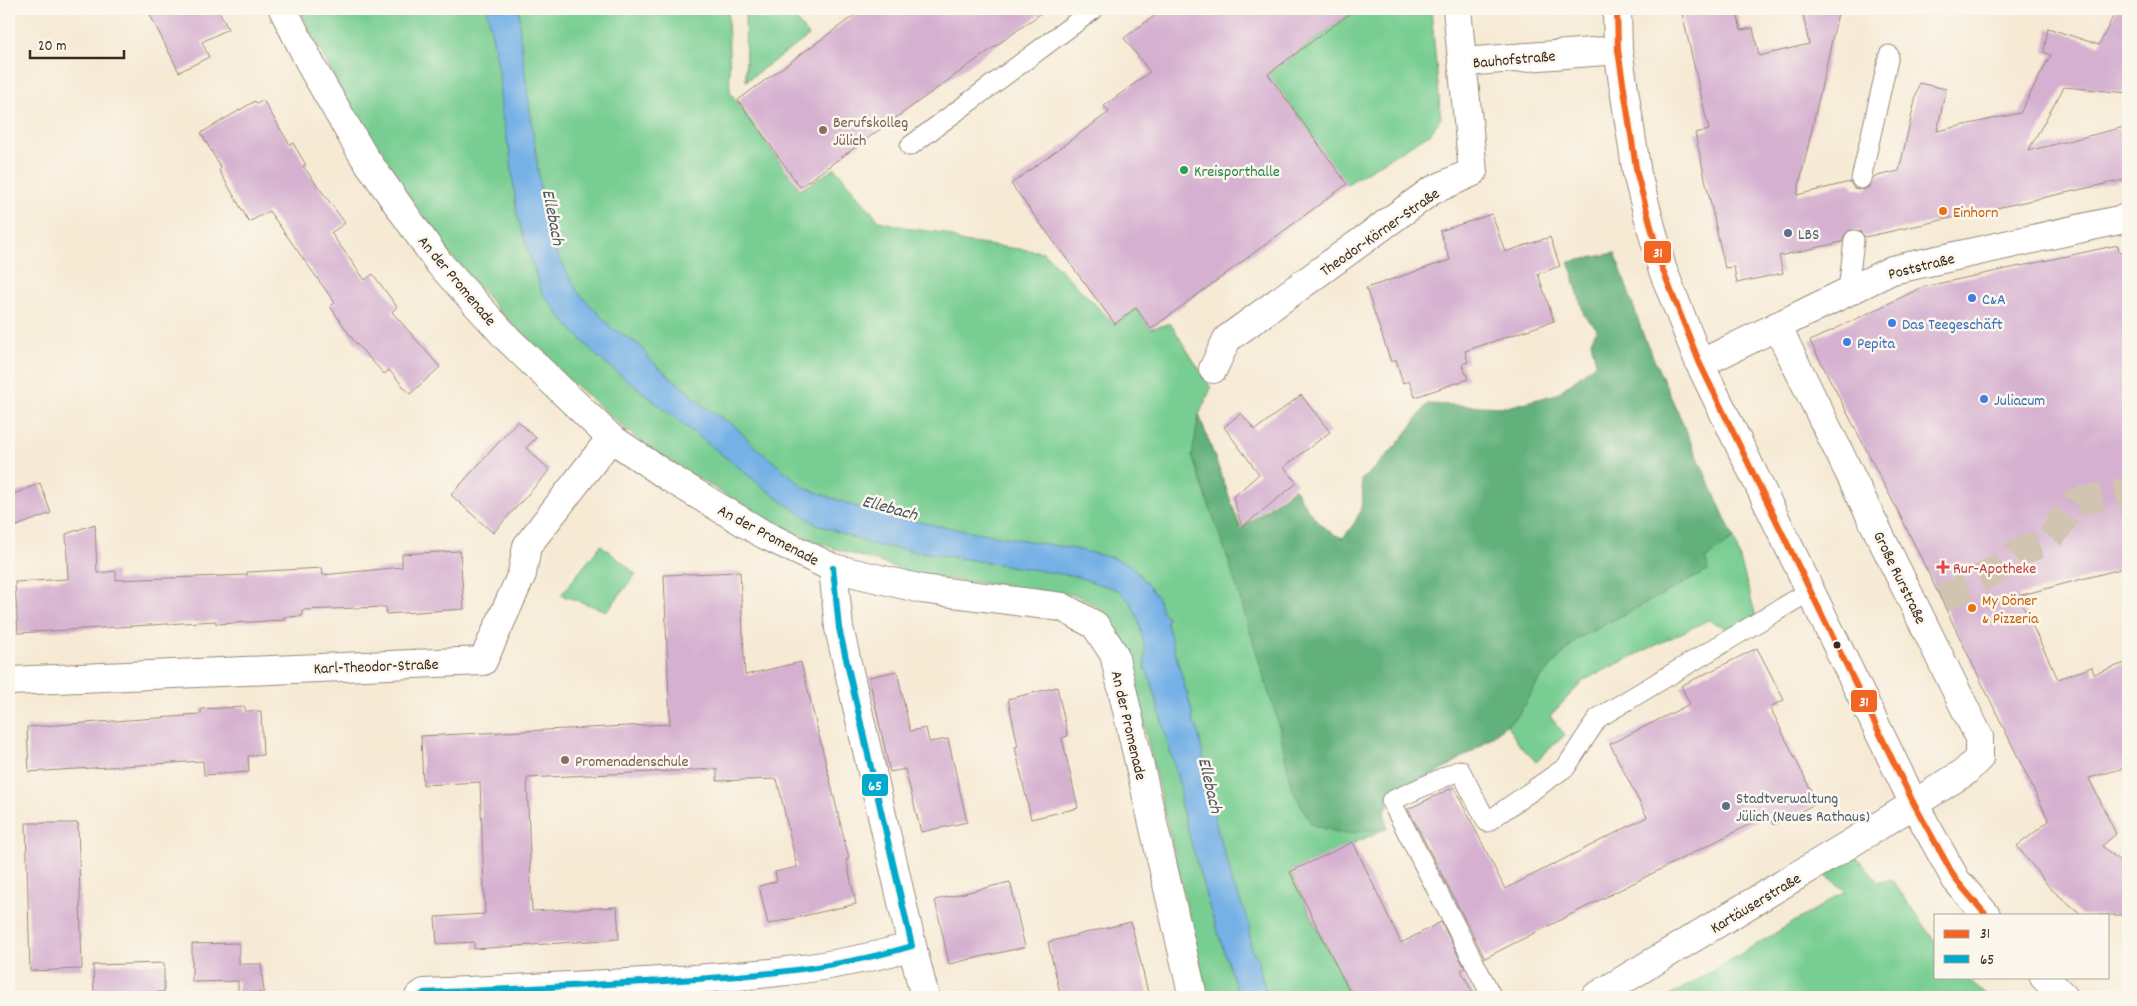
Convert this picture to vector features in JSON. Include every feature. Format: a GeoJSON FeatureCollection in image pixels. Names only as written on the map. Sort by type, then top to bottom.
{"type":"FeatureCollection","features":[{"type":"Feature","properties":{"kind":"street","name":"An der Promenade"},"geometry":{"type":"LineString","coordinates":[[282,9],[314,71],[363,155],[439,263],[508,339],[611,438],[670,478],[763,534],[832,568],[922,589],[1062,606],[1094,625],[1114,654],[1193,997]]}},
{"type":"Feature","properties":{"kind":"street","name":"Bauhofstraße"},"geometry":{"type":"LineString","coordinates":[[1457,9],[1463,62],[1618,50]]}},
{"type":"Feature","properties":{"kind":"street"},"geometry":{"type":"LineString","coordinates":[[1618,9],[1618,50],[1637,174],[1662,268],[1700,364],[1914,804],[1956,880],[1985,914]]}},
{"type":"Feature","properties":{"kind":"street","name":"Theodor-Körner-Straße"},"geometry":{"type":"LineString","coordinates":[[1213,369],[1228,339],[1431,191],[1472,172],[1463,62]]}},
{"type":"Feature","properties":{"kind":"street","name":"Poststraße"},"geometry":{"type":"LineString","coordinates":[[1700,364],[1892,270],[2128,218]]}},
{"type":"Feature","properties":{"kind":"street","name":"Große Rurstraße"},"geometry":{"type":"LineString","coordinates":[[1777,326],[1979,737],[1979,758],[1965,772],[1914,804]]}},
{"type":"Feature","properties":{"kind":"street","name":"Karl-Theodor-Straße"},"geometry":{"type":"LineString","coordinates":[[9,681],[483,661],[522,574],[527,546],[611,438]]}},
{"type":"Feature","properties":{"kind":"street"},"geometry":{"type":"LineString","coordinates":[[832,568],[839,628],[925,997]]}},
{"type":"Feature","properties":{"kind":"street","name":"Kartäuserstraße"},"geometry":{"type":"LineString","coordinates":[[1595,997],[1914,804]]}},
{"type":"Feature","properties":{"kind":"street"},"geometry":{"type":"LineString","coordinates":[[419,997],[424,993],[699,979],[800,970],[873,958],[912,946]]}},
{"type":"Feature","properties":{"kind":"street"},"geometry":{"type":"LineString","coordinates":[[2045,978],[2064,997]]}},
{"type":"Feature","properties":{"kind":"lane"},"geometry":{"type":"LineString","coordinates":[[910,146],[1094,9]]}},
{"type":"Feature","properties":{"kind":"lane"},"geometry":{"type":"LineString","coordinates":[[1861,179],[1889,55]]}},
{"type":"Feature","properties":{"kind":"lane"},"geometry":{"type":"LineString","coordinates":[[1848,291],[1854,240]]}},
{"type":"Feature","properties":{"kind":"lane"},"geometry":{"type":"LineString","coordinates":[[1492,997],[1392,801],[1460,770],[1487,822],[1566,767],[1598,718],[1810,591]]}},
{"type":"Feature","properties":{"kind":"green space"},"geometry":{"type":"Polygon","coordinates":[[[299,9],[728,9],[730,92],[800,190],[835,168],[879,221],[913,229],[944,233],[963,242],[1043,252],[1115,324],[1136,308],[1151,329],[1170,323],[1211,388],[1199,415],[1241,529],[1391,801],[1384,811],[1387,828],[1290,872],[1332,958],[1352,949],[1360,964],[1340,974],[1351,997],[1208,997],[1126,650],[1118,629],[1098,607],[1075,595],[923,576],[817,543],[757,514],[644,445],[543,357],[452,257],[375,147],[334,77],[299,9]]]}},
{"type":"Feature","properties":{"kind":"green space"},"geometry":{"type":"Polygon","coordinates":[[[745,9],[754,9],[763,21],[780,9],[787,9],[809,36],[746,81],[745,9]]]}},
{"type":"Feature","properties":{"kind":"green space"},"geometry":{"type":"Polygon","coordinates":[[[1356,9],[1431,9],[1441,118],[1431,133],[1347,184],[1282,138],[1303,122],[1289,103],[1268,118],[1246,90],[1356,9]]]}},
{"type":"Feature","properties":{"kind":"green space"},"geometry":{"type":"Polygon","coordinates":[[[1615,253],[1644,337],[1734,538],[1705,559],[1709,570],[1577,639],[1539,680],[1518,715],[1481,746],[1391,801],[1384,811],[1387,828],[1345,834],[1312,825],[1291,787],[1280,730],[1229,562],[1192,456],[1199,415],[1241,529],[1294,488],[1314,518],[1327,530],[1343,538],[1360,511],[1363,497],[1361,480],[1397,445],[1427,404],[1507,407],[1557,394],[1596,363],[1591,341],[1597,329],[1584,315],[1569,262],[1615,253]]]}},
{"type":"Feature","properties":{"kind":"green space"},"geometry":{"type":"Polygon","coordinates":[[[1734,538],[1757,620],[1736,632],[1708,620],[1584,680],[1550,716],[1565,735],[1536,761],[1520,746],[1507,725],[1518,715],[1539,680],[1577,639],[1709,570],[1705,559],[1734,538]]]}},
{"type":"Feature","properties":{"kind":"green space"},"geometry":{"type":"Polygon","coordinates":[[[601,545],[636,574],[607,611],[561,595],[601,545]]]}},
{"type":"Feature","properties":{"kind":"green space"},"geometry":{"type":"Polygon","coordinates":[[[1855,855],[1878,882],[1892,880],[1934,940],[1934,978],[1966,978],[1988,997],[1668,997],[1846,891],[1825,875],[1855,855]]]}},
{"type":"Feature","properties":{"kind":"water","name":"Ellebach"},"geometry":{"type":"Polygon","coordinates":[[[487,9],[519,9],[520,35],[543,207],[554,248],[577,291],[612,328],[641,346],[648,358],[712,412],[735,426],[753,445],[805,488],[854,506],[928,524],[1070,548],[1114,558],[1132,566],[1158,598],[1162,611],[1168,618],[1166,621],[1192,711],[1193,724],[1197,727],[1207,774],[1216,797],[1212,803],[1218,833],[1231,874],[1231,883],[1238,895],[1249,924],[1251,950],[1259,959],[1258,965],[1268,997],[1239,997],[1207,900],[1180,802],[1181,791],[1151,681],[1145,668],[1145,651],[1139,622],[1131,603],[1118,590],[1074,576],[870,544],[814,523],[776,497],[599,358],[572,330],[542,293],[528,250],[517,215],[510,153],[501,112],[499,72],[487,9]]]}},
{"type":"Feature","properties":{"kind":"building"},"geometry":{"type":"Polygon","coordinates":[[[147,9],[218,9],[228,29],[202,42],[209,57],[179,72],[147,9]]]}},
{"type":"Feature","properties":{"kind":"building","name":"Berufskolleg Jülich"},"geometry":{"type":"Polygon","coordinates":[[[863,9],[1047,9],[800,187],[738,100],[863,9]]]}},
{"type":"Feature","properties":{"kind":"building","name":"Kreisporthalle"},"geometry":{"type":"Polygon","coordinates":[[[1164,9],[1356,9],[1268,74],[1347,184],[1151,329],[1136,308],[1115,324],[1011,184],[1109,112],[1104,106],[1150,72],[1124,38],[1164,9]]]}},
{"type":"Feature","properties":{"kind":"building"},"geometry":{"type":"Polygon","coordinates":[[[1681,9],[1736,9],[1741,30],[1753,28],[1759,56],[1809,44],[1802,9],[1839,9],[1797,195],[1850,182],[1854,188],[1864,190],[1870,186],[1873,177],[1899,171],[1919,83],[1946,89],[1937,131],[2020,113],[2051,55],[2044,52],[2048,28],[2099,45],[2117,9],[2128,9],[2128,93],[2064,87],[2028,151],[2128,126],[2128,179],[1865,237],[1860,231],[1850,230],[1845,234],[1842,242],[1779,256],[1783,273],[1737,283],[1734,267],[1725,268],[1695,133],[1709,130],[1681,9]]]}},
{"type":"Feature","properties":{"kind":"building"},"geometry":{"type":"Polygon","coordinates":[[[263,100],[290,145],[293,143],[306,165],[303,166],[345,223],[331,233],[365,280],[373,274],[397,307],[392,312],[440,367],[410,394],[389,370],[384,374],[354,341],[330,306],[335,303],[269,211],[249,222],[219,170],[221,168],[201,133],[255,101],[257,104],[263,100]]]}},
{"type":"Feature","properties":{"kind":"building"},"geometry":{"type":"Polygon","coordinates":[[[1492,214],[1505,252],[1550,237],[1560,266],[1538,274],[1554,321],[1465,351],[1468,362],[1462,364],[1468,379],[1415,397],[1409,381],[1403,383],[1396,360],[1391,362],[1366,288],[1450,260],[1440,231],[1492,214]]]}},
{"type":"Feature","properties":{"kind":"building"},"geometry":{"type":"Polygon","coordinates":[[[2118,245],[2119,252],[2128,250],[2128,567],[2018,596],[2058,679],[2092,667],[2094,674],[2128,662],[2128,767],[2089,778],[2116,834],[2102,846],[2128,868],[2128,915],[2081,914],[2050,888],[2017,846],[2049,821],[1903,521],[1810,341],[1923,287],[2118,245]]]}},
{"type":"Feature","properties":{"kind":"building"},"geometry":{"type":"Polygon","coordinates":[[[1301,395],[1330,432],[1284,467],[1297,483],[1242,527],[1233,497],[1259,474],[1224,427],[1241,413],[1255,430],[1301,395]]]}},
{"type":"Feature","properties":{"kind":"building"},"geometry":{"type":"Polygon","coordinates":[[[518,421],[536,438],[526,448],[550,470],[493,533],[451,495],[518,421]]]}},
{"type":"Feature","properties":{"kind":"building"},"geometry":{"type":"Polygon","coordinates":[[[40,483],[51,513],[9,529],[9,496],[40,483]]]}},
{"type":"Feature","properties":{"kind":"building"},"geometry":{"type":"Polygon","coordinates":[[[95,524],[97,573],[116,571],[116,580],[247,575],[247,572],[322,568],[323,575],[402,567],[402,554],[460,551],[464,609],[386,614],[386,607],[302,610],[302,616],[284,617],[284,620],[216,624],[216,621],[18,633],[15,582],[68,579],[66,534],[95,524]]]}},
{"type":"Feature","properties":{"kind":"building"},"geometry":{"type":"Polygon","coordinates":[[[740,572],[745,675],[801,662],[849,859],[846,859],[856,904],[768,924],[759,886],[777,881],[775,872],[797,867],[777,779],[717,781],[717,769],[527,778],[532,911],[617,907],[619,939],[474,949],[474,942],[437,944],[435,917],[485,914],[480,782],[423,785],[421,736],[670,724],[664,575],[740,572]]]}},
{"type":"Feature","properties":{"kind":"building","name":"Stadtverwaltung Jülich (Neues Rathaus)"},"geometry":{"type":"Polygon","coordinates":[[[1757,648],[1784,700],[1770,707],[1817,803],[1773,825],[1768,815],[1485,958],[1408,809],[1454,787],[1505,889],[1647,817],[1610,744],[1690,704],[1681,686],[1757,648]]]}},
{"type":"Feature","properties":{"kind":"building"},"geometry":{"type":"Polygon","coordinates":[[[897,671],[910,731],[926,728],[929,742],[948,739],[967,822],[921,832],[905,769],[890,772],[869,677],[897,671]]]}},
{"type":"Feature","properties":{"kind":"building"},"geometry":{"type":"Polygon","coordinates":[[[1057,687],[1068,736],[1062,738],[1078,808],[1031,819],[1015,747],[1018,746],[1008,699],[1057,687]]]}},
{"type":"Feature","properties":{"kind":"building"},"geometry":{"type":"Polygon","coordinates":[[[245,707],[245,711],[261,711],[263,755],[248,756],[249,772],[204,775],[203,761],[29,772],[27,727],[186,716],[201,714],[201,709],[245,707]]]}},
{"type":"Feature","properties":{"kind":"building"},"geometry":{"type":"Polygon","coordinates":[[[26,823],[78,823],[82,969],[30,971],[26,823]]]}},
{"type":"Feature","properties":{"kind":"building"},"geometry":{"type":"Polygon","coordinates":[[[1353,842],[1401,943],[1441,922],[1465,968],[1461,970],[1475,997],[1352,997],[1290,872],[1353,842]]]}},
{"type":"Feature","properties":{"kind":"building"},"geometry":{"type":"Polygon","coordinates":[[[1010,882],[1025,947],[949,964],[935,900],[1010,882]]]}},
{"type":"Feature","properties":{"kind":"building"},"geometry":{"type":"Polygon","coordinates":[[[1131,922],[1149,997],[1061,997],[1048,942],[1131,922]]]}},
{"type":"Feature","properties":{"kind":"building"},"geometry":{"type":"Polygon","coordinates":[[[239,943],[239,964],[261,964],[264,992],[238,993],[238,981],[192,982],[192,944],[239,943]]]}},
{"type":"Feature","properties":{"kind":"building"},"geometry":{"type":"Polygon","coordinates":[[[164,963],[164,992],[94,993],[93,965],[164,963]]]}},
{"type":"Feature","properties":{"kind":"tunnel"},"geometry":{"type":"LineString","coordinates":[[1942,599],[1992,572],[2016,553],[2048,541],[2076,502],[2128,491]]}},
{"type":"Feature","properties":{"kind":"transit line","name":"31"},"geometry":{"type":"LineString","coordinates":[[1617,9],[1618,50],[1637,174],[1662,268],[1700,364],[1914,804],[1956,880],[1985,914]]}},
{"type":"Feature","properties":{"kind":"transit line","name":"65"},"geometry":{"type":"LineString","coordinates":[[419,997],[424,993],[679,980],[780,972],[846,962],[912,946],[839,628],[833,568]]}},
{"type":"Feature","properties":{"kind":"place","name":"Berufskolleg Jülich"},"geometry":{"type":"Point","coordinates":[823,130]}},
{"type":"Feature","properties":{"kind":"place","name":"Kreisporthalle"},"geometry":{"type":"Point","coordinates":[1184,170]}},
{"type":"Feature","properties":{"kind":"place","name":"Einhorn"},"geometry":{"type":"Point","coordinates":[1943,211]}},
{"type":"Feature","properties":{"kind":"place","name":"LBS"},"geometry":{"type":"Point","coordinates":[1788,233]}},
{"type":"Feature","properties":{"kind":"place","name":"C&A"},"geometry":{"type":"Point","coordinates":[1972,298]}},
{"type":"Feature","properties":{"kind":"place","name":"Das Teegeschäft"},"geometry":{"type":"Point","coordinates":[1892,323]}},
{"type":"Feature","properties":{"kind":"place","name":"Pepita"},"geometry":{"type":"Point","coordinates":[1847,342]}},
{"type":"Feature","properties":{"kind":"place","name":"Juliacum"},"geometry":{"type":"Point","coordinates":[1984,399]}},
{"type":"Feature","properties":{"kind":"place","name":"Rur-Apotheke"},"geometry":{"type":"Point","coordinates":[1943,567]}},
{"type":"Feature","properties":{"kind":"place","name":"My Döner & Pizzeria"},"geometry":{"type":"Point","coordinates":[1972,608]}},
{"type":"Feature","properties":{"kind":"place","name":"Promenadenschule"},"geometry":{"type":"Point","coordinates":[565,760]}},
{"type":"Feature","properties":{"kind":"place","name":"Stadtverwaltung Jülich (Neues Rathaus)"},"geometry":{"type":"Point","coordinates":[1726,806]}}]}
